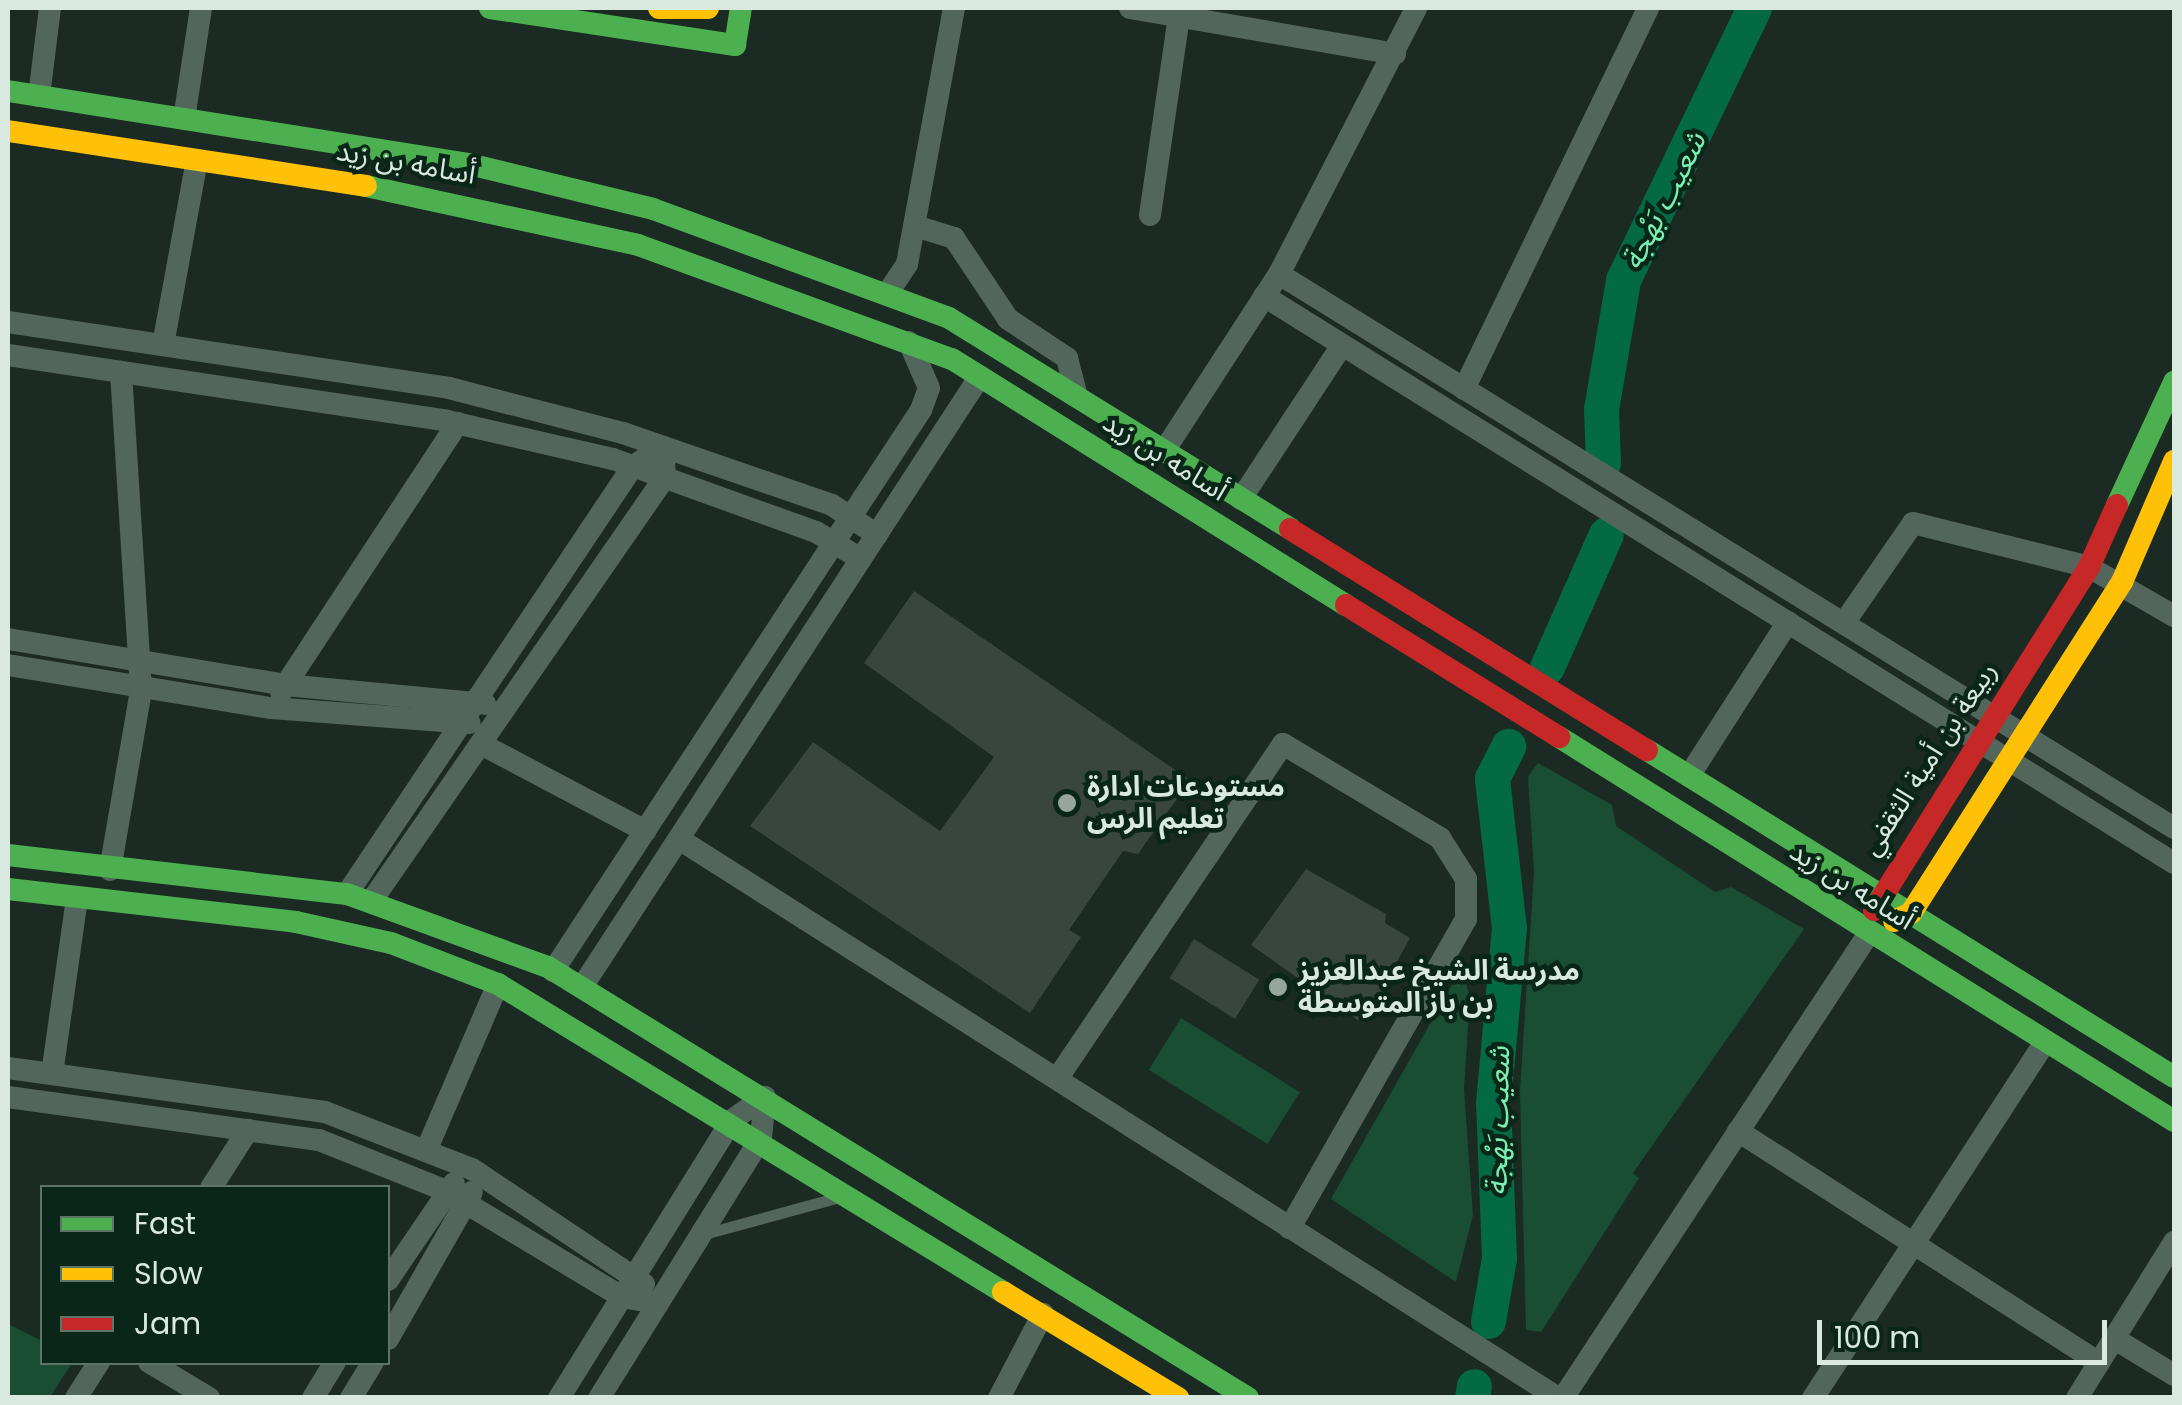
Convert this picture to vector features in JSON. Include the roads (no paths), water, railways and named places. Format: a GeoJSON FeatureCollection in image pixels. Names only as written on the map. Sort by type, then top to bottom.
{"type":"FeatureCollection","features":[{"type":"Feature","properties":{"kind":"street"},"geometry":{"type":"LineString","coordinates":[[38,96],[50,8]]}},
{"type":"Feature","properties":{"kind":"street"},"geometry":{"type":"LineString","coordinates":[[184,119],[201,8]]}},
{"type":"Feature","properties":{"kind":"street"},"geometry":{"type":"LineString","coordinates":[[490,8],[735,45],[741,8]]}},
{"type":"Feature","properties":{"kind":"street"},"geometry":{"type":"LineString","coordinates":[[659,8],[706,15],[708,8]]}},
{"type":"Feature","properties":{"kind":"street"},"geometry":{"type":"LineString","coordinates":[[890,291],[915,226],[954,8]]}},
{"type":"Feature","properties":{"kind":"street"},"geometry":{"type":"LineString","coordinates":[[1130,8],[1394,54]]}},
{"type":"Feature","properties":{"kind":"street"},"geometry":{"type":"LineString","coordinates":[[1164,451],[1278,274],[1416,8]]}},
{"type":"Feature","properties":{"kind":"street"},"geometry":{"type":"LineString","coordinates":[[1464,389],[1648,8]]}},
{"type":"Feature","properties":{"kind":"street"},"geometry":{"type":"LineString","coordinates":[[1150,215],[1180,16]]}},
{"type":"Feature","properties":{"kind":"street","name":"أسامه بن زيد"},"geometry":{"type":"LineString","coordinates":[[8,91],[468,164],[653,208],[890,291],[1077,397],[2174,1077]]}},
{"type":"Feature","properties":{"kind":"street","name":"أسامه بن زيد"},"geometry":{"type":"LineString","coordinates":[[8,131],[457,200],[638,244],[906,340],[980,376],[2174,1121]]}},
{"type":"Feature","properties":{"kind":"street"},"geometry":{"type":"LineString","coordinates":[[164,345],[197,160]]}},
{"type":"Feature","properties":{"kind":"street"},"geometry":{"type":"LineString","coordinates":[[638,244],[653,208]]}},
{"type":"Feature","properties":{"kind":"street"},"geometry":{"type":"LineString","coordinates":[[915,226],[954,238],[1008,319],[1066,358],[1077,397]]}},
{"type":"Feature","properties":{"kind":"street"},"geometry":{"type":"LineString","coordinates":[[1278,274],[2174,828]]}},
{"type":"Feature","properties":{"kind":"street"},"geometry":{"type":"LineString","coordinates":[[1264,296],[2174,863]]}},
{"type":"Feature","properties":{"kind":"street"},"geometry":{"type":"LineString","coordinates":[[8,322],[449,388],[663,447],[850,518],[877,535]]}},
{"type":"Feature","properties":{"kind":"street"},"geometry":{"type":"LineString","coordinates":[[553,970],[850,518],[929,388],[906,340]]}},
{"type":"Feature","properties":{"kind":"street"},"geometry":{"type":"LineString","coordinates":[[1241,499],[1342,344]]}},
{"type":"Feature","properties":{"kind":"street"},"geometry":{"type":"LineString","coordinates":[[8,355],[458,423],[633,466],[834,542],[861,559]]}},
{"type":"Feature","properties":{"kind":"street"},"geometry":{"type":"LineString","coordinates":[[110,870],[141,690],[121,372]]}},
{"type":"Feature","properties":{"kind":"street"},"geometry":{"type":"LineString","coordinates":[[582,987],[980,376]]}},
{"type":"Feature","properties":{"kind":"street","name":"ربيعة بن أمية الثقفي"},"geometry":{"type":"LineString","coordinates":[[1869,933],[1878,894],[2089,567],[2174,382]]}},
{"type":"Feature","properties":{"kind":"street"},"geometry":{"type":"LineString","coordinates":[[271,708],[458,423]]}},
{"type":"Feature","properties":{"kind":"street"},"geometry":{"type":"LineString","coordinates":[[347,894],[633,466],[663,447]]}},
{"type":"Feature","properties":{"kind":"street"},"geometry":{"type":"LineString","coordinates":[[373,900],[665,478],[663,447]]}},
{"type":"Feature","properties":{"kind":"street"},"geometry":{"type":"LineString","coordinates":[[678,839],[1560,1398],[1869,933],[1911,913],[2122,582],[2174,462]]}},
{"type":"Feature","properties":{"kind":"street"},"geometry":{"type":"LineString","coordinates":[[1844,624],[1913,523],[2089,567],[2122,582],[2174,616]]}},
{"type":"Feature","properties":{"kind":"street"},"geometry":{"type":"LineString","coordinates":[[1689,776],[1788,622]]}},
{"type":"Feature","properties":{"kind":"street"},"geometry":{"type":"LineString","coordinates":[[8,639],[286,685],[477,700],[502,712]]}},
{"type":"Feature","properties":{"kind":"street"},"geometry":{"type":"LineString","coordinates":[[8,665],[141,690],[271,708],[459,726],[502,712]]}},
{"type":"Feature","properties":{"kind":"street"},"geometry":{"type":"LineString","coordinates":[[481,744],[645,830]]}},
{"type":"Feature","properties":{"kind":"street"},"geometry":{"type":"LineString","coordinates":[[1057,1080],[1283,744],[1440,838],[1466,878],[1466,919],[1290,1228]]}},
{"type":"Feature","properties":{"kind":"street"},"geometry":{"type":"LineString","coordinates":[[8,855],[110,870],[347,894],[373,900],[553,970],[766,1097],[1248,1398]]}},
{"type":"Feature","properties":{"kind":"street"},"geometry":{"type":"LineString","coordinates":[[8,889],[296,922],[391,943],[498,984],[762,1138],[1178,1398]]}},
{"type":"Feature","properties":{"kind":"street"},"geometry":{"type":"LineString","coordinates":[[52,1074],[78,899]]}},
{"type":"Feature","properties":{"kind":"street"},"geometry":{"type":"LineString","coordinates":[[426,1151],[498,984]]}},
{"type":"Feature","properties":{"kind":"street"},"geometry":{"type":"LineString","coordinates":[[1813,1398],[2046,1042]]}},
{"type":"Feature","properties":{"kind":"street"},"geometry":{"type":"LineString","coordinates":[[8,1068],[325,1112],[472,1168],[637,1273],[658,1303]]}},
{"type":"Feature","properties":{"kind":"street"},"geometry":{"type":"LineString","coordinates":[[8,1097],[319,1140],[444,1190],[622,1297],[658,1303]]}},
{"type":"Feature","properties":{"kind":"street"},"geometry":{"type":"LineString","coordinates":[[559,1398],[732,1120],[766,1097]]}},
{"type":"Feature","properties":{"kind":"street"},"geometry":{"type":"LineString","coordinates":[[599,1398],[762,1138],[766,1097]]}},
{"type":"Feature","properties":{"kind":"street"},"geometry":{"type":"LineString","coordinates":[[213,1185],[248,1130]]}},
{"type":"Feature","properties":{"kind":"street"},"geometry":{"type":"LineString","coordinates":[[1738,1131],[2099,1363]]}},
{"type":"Feature","properties":{"kind":"street"},"geometry":{"type":"LineString","coordinates":[[390,1277],[444,1190],[472,1168]]}},
{"type":"Feature","properties":{"kind":"street"},"geometry":{"type":"LineString","coordinates":[[390,1337],[472,1205],[472,1168]]}},
{"type":"Feature","properties":{"kind":"street"},"geometry":{"type":"LineString","coordinates":[[2077,1398],[2174,1242]]}},
{"type":"Feature","properties":{"kind":"street"},"geometry":{"type":"LineString","coordinates":[[999,1398],[1044,1314]]}},
{"type":"Feature","properties":{"kind":"street"},"geometry":{"type":"LineString","coordinates":[[2116,1338],[2174,1375]]}},
{"type":"Feature","properties":{"kind":"street"},"geometry":{"type":"LineString","coordinates":[[76,1398],[96,1365]]}},
{"type":"Feature","properties":{"kind":"street"},"geometry":{"type":"LineString","coordinates":[[154,1365],[209,1398]]}},
{"type":"Feature","properties":{"kind":"street"},"geometry":{"type":"LineString","coordinates":[[313,1398],[333,1365]]}},
{"type":"Feature","properties":{"kind":"street"},"geometry":{"type":"LineString","coordinates":[[351,1398],[371,1365]]}},
{"type":"Feature","properties":{"kind":"lane"},"geometry":{"type":"LineString","coordinates":[[700,1235],[850,1194]]}},
{"type":"Feature","properties":{"kind":"waterway","name":"شعيب بَهْجة"},"geometry":{"type":"LineString","coordinates":[[1603,463],[1601,409],[1623,280],[1754,8]]}},
{"type":"Feature","properties":{"kind":"waterway","name":"شعيب بَهْجة"},"geometry":{"type":"LineString","coordinates":[[1547,667],[1606,534]]}},
{"type":"Feature","properties":{"kind":"waterway","name":"شعيب بَهْجة"},"geometry":{"type":"LineString","coordinates":[[1488,1321],[1499,1258],[1493,1103],[1509,928],[1492,778],[1508,746]]}},
{"type":"Feature","properties":{"kind":"waterway","name":"شعيب بَهْجة"},"geometry":{"type":"LineString","coordinates":[[1472,1398],[1474,1386]]}},
{"type":"Feature","properties":{"kind":"place","name":"مستودعات ادارة تعليم الرس"},"geometry":{"type":"Point","coordinates":[1067,803]}},
{"type":"Feature","properties":{"kind":"place","name":"مدرسة الشيخ عبدالعزيز بن باز المتوسطة"},"geometry":{"type":"Point","coordinates":[1278,987]}}]}
